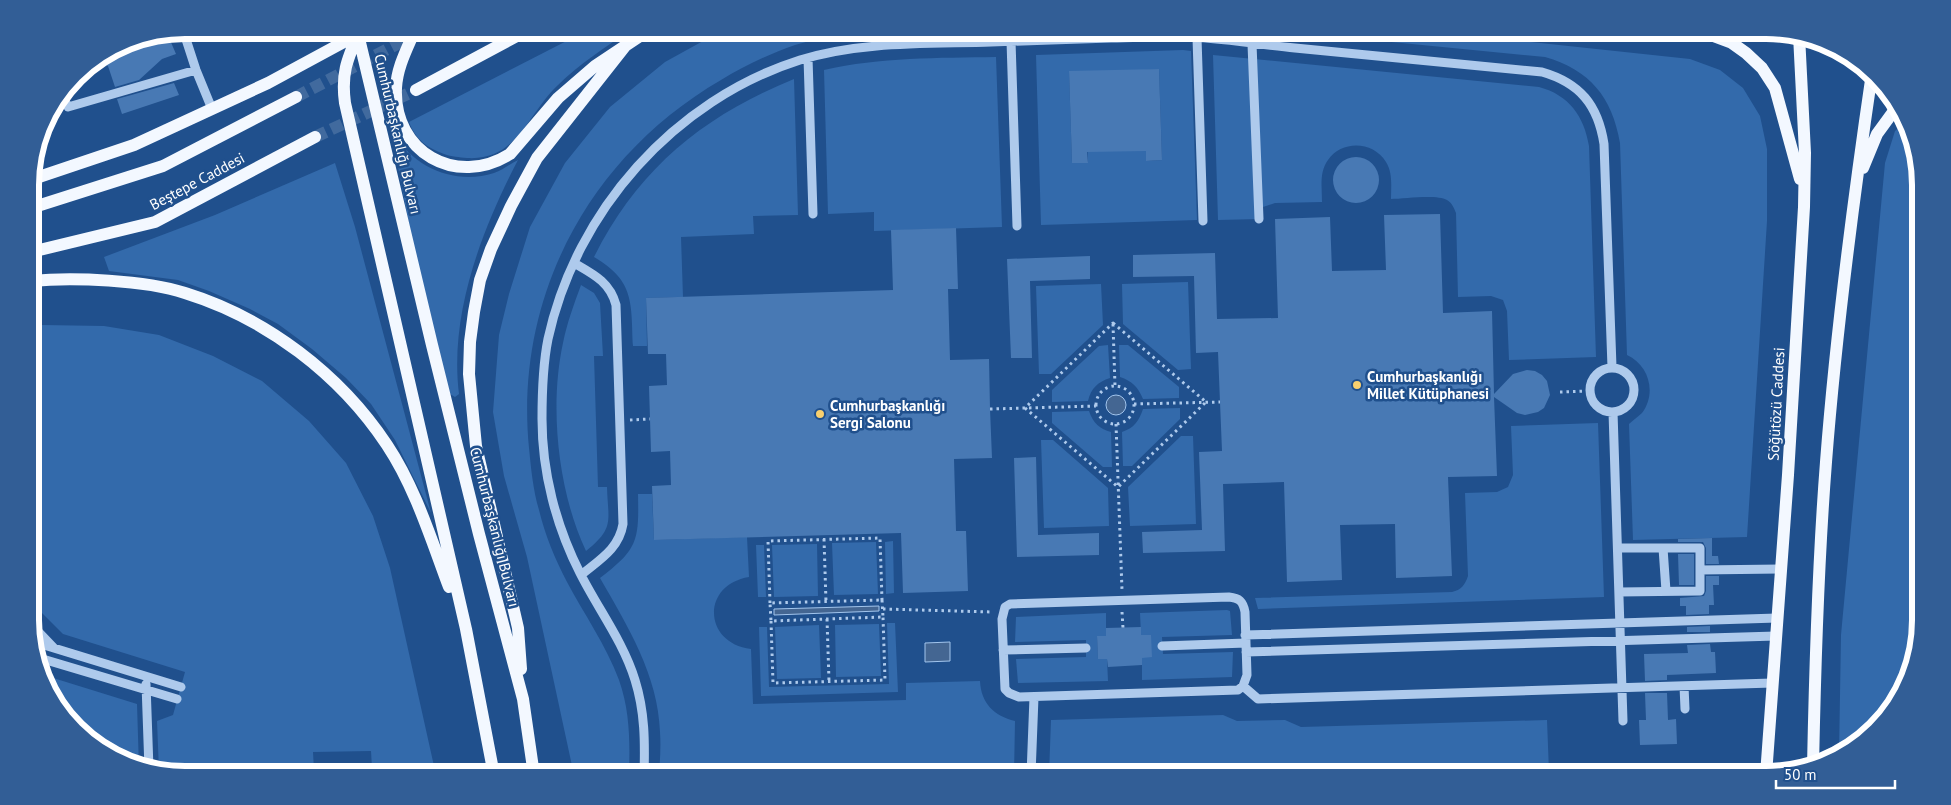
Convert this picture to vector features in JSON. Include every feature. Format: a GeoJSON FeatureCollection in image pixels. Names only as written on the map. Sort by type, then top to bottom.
{"type":"FeatureCollection","features":[{"type":"Feature","properties":{"kind":"main road"},"geometry":{"type":"LineString","coordinates":[[39,177],[134,146],[268,83],[346,39]]}},
{"type":"Feature","properties":{"kind":"main road","name":"Cumhurbaşkanlığı Bulvarı"},"geometry":{"type":"LineString","coordinates":[[357,39],[344,68],[345,103],[466,629],[492,766]]}},
{"type":"Feature","properties":{"kind":"main road","name":"Cumhurbaşkanlığı Bulvarı"},"geometry":{"type":"LineString","coordinates":[[362,39],[432,345],[481,543],[523,699],[533,766]]}},
{"type":"Feature","properties":{"kind":"main road"},"geometry":{"type":"LineString","coordinates":[[411,39],[401,60],[396,88],[404,131],[413,144],[426,155],[439,162],[462,167],[483,166],[510,154],[558,98],[595,66],[634,39]]}},
{"type":"Feature","properties":{"kind":"main road"},"geometry":{"type":"LineString","coordinates":[[416,90],[511,39]]}},
{"type":"Feature","properties":{"kind":"main road"},"geometry":{"type":"LineString","coordinates":[[1721,39],[1732,43],[1746,53],[1762,68],[1775,88],[1804,193]]}},
{"type":"Feature","properties":{"kind":"main road","name":"Söğütözü Caddesi"},"geometry":{"type":"LineString","coordinates":[[1767,766],[1781,569],[1804,193],[1805,153],[1799,43]]}},
{"type":"Feature","properties":{"kind":"main road"},"geometry":{"type":"LineString","coordinates":[[523,699],[518,628],[476,446],[469,374],[470,342],[474,312],[480,280],[491,249],[511,206],[537,158],[626,44]]}},
{"type":"Feature","properties":{"kind":"main road"},"geometry":{"type":"LineString","coordinates":[[1813,759],[1817,603],[1834,363],[1853,199],[1871,82]]}},
{"type":"Feature","properties":{"kind":"main road"},"geometry":{"type":"LineString","coordinates":[[39,205],[163,166],[296,97]]}},
{"type":"Feature","properties":{"kind":"main road"},"geometry":{"type":"LineString","coordinates":[[1853,199],[1870,148],[1893,112]]}},
{"type":"Feature","properties":{"kind":"main road","name":"Beştepe Caddesi"},"geometry":{"type":"LineString","coordinates":[[39,250],[155,222],[315,137]]}},
{"type":"Feature","properties":{"kind":"main road"},"geometry":{"type":"LineString","coordinates":[[39,281],[131,283],[184,292],[230,311],[271,332],[308,359],[363,412],[388,446],[426,526],[466,629]]}},
{"type":"Feature","properties":{"kind":"street"},"geometry":{"type":"LineString","coordinates":[[186,39],[212,109]]}},
{"type":"Feature","properties":{"kind":"street"},"geometry":{"type":"LineString","coordinates":[[644,766],[645,732],[641,701],[634,676],[622,648],[580,575],[566,544],[553,505],[546,465],[542,422],[547,342],[557,306],[574,263],[601,212],[630,173],[668,135],[711,103],[753,79],[808,58],[846,49],[884,46],[1077,39]]}},
{"type":"Feature","properties":{"kind":"street"},"geometry":{"type":"LineString","coordinates":[[1197,39],[1203,221]]}},
{"type":"Feature","properties":{"kind":"street"},"geometry":{"type":"LineString","coordinates":[[1206,39],[1542,72],[1566,81],[1577,88],[1592,107],[1602,130],[1604,144],[1612,368]]}},
{"type":"Feature","properties":{"kind":"street"},"geometry":{"type":"LineString","coordinates":[[1011,41],[1017,226]]}},
{"type":"Feature","properties":{"kind":"street"},"geometry":{"type":"LineString","coordinates":[[1252,44],[1259,219]]}},
{"type":"Feature","properties":{"kind":"street"},"geometry":{"type":"LineString","coordinates":[[808,58],[813,214]]}},
{"type":"Feature","properties":{"kind":"street"},"geometry":{"type":"LineString","coordinates":[[65,101],[68,107],[196,70]]}},
{"type":"Feature","properties":{"kind":"street"},"geometry":{"type":"LineString","coordinates":[[574,263],[600,278],[614,297],[616,305],[623,524],[622,532],[614,547],[580,575]]}},
{"type":"Feature","properties":{"kind":"street"},"geometry":{"type":"LineString","coordinates":[[1612,368],[1625,371],[1633,382],[1635,390],[1629,404],[1622,410],[1613,412],[1599,407],[1594,402],[1590,390],[1592,380],[1596,374],[1603,369],[1612,368]]}},
{"type":"Feature","properties":{"kind":"street"},"geometry":{"type":"LineString","coordinates":[[1613,412],[1624,721]]}},
{"type":"Feature","properties":{"kind":"street"},"geometry":{"type":"LineString","coordinates":[[1619,548],[1700,548],[1700,590],[1619,592]]}},
{"type":"Feature","properties":{"kind":"street"},"geometry":{"type":"LineString","coordinates":[[1664,548],[1666,591]]}},
{"type":"Feature","properties":{"kind":"street"},"geometry":{"type":"LineString","coordinates":[[1700,570],[1781,569]]}},
{"type":"Feature","properties":{"kind":"street"},"geometry":{"type":"LineString","coordinates":[[1234,598],[1240,600],[1244,605],[1246,643],[1247,675],[1243,686],[1232,691],[1034,697],[1014,696],[1005,689],[1003,613],[1005,608],[1016,603],[1122,600],[1234,598]]}},
{"type":"Feature","properties":{"kind":"street"},"geometry":{"type":"LineString","coordinates":[[1162,646],[1620,623],[1777,618]]}},
{"type":"Feature","properties":{"kind":"street"},"geometry":{"type":"LineString","coordinates":[[40,633],[54,648]]}},
{"type":"Feature","properties":{"kind":"street"},"geometry":{"type":"LineString","coordinates":[[1246,643],[1621,640],[1776,636]]}},
{"type":"Feature","properties":{"kind":"street"},"geometry":{"type":"LineString","coordinates":[[41,643],[181,687]]}},
{"type":"Feature","properties":{"kind":"street"},"geometry":{"type":"LineString","coordinates":[[51,660],[54,648]]}},
{"type":"Feature","properties":{"kind":"street"},"geometry":{"type":"LineString","coordinates":[[1003,650],[1086,648]]}},
{"type":"Feature","properties":{"kind":"street"},"geometry":{"type":"LineString","coordinates":[[44,659],[177,699]]}},
{"type":"Feature","properties":{"kind":"street"},"geometry":{"type":"LineString","coordinates":[[45,662],[51,660]]}},
{"type":"Feature","properties":{"kind":"street"},"geometry":{"type":"LineString","coordinates":[[146,676],[149,761]]}},
{"type":"Feature","properties":{"kind":"street"},"geometry":{"type":"LineString","coordinates":[[1243,686],[1258,699],[1772,683]]}},
{"type":"Feature","properties":{"kind":"street"},"geometry":{"type":"LineString","coordinates":[[1684,686],[1685,709]]}},
{"type":"Feature","properties":{"kind":"street"},"geometry":{"type":"LineString","coordinates":[[1031,766],[1034,697]]}},
{"type":"Feature","properties":{"kind":"path"},"geometry":{"type":"LineString","coordinates":[[1113,323],[1115,386]]}},
{"type":"Feature","properties":{"kind":"path"},"geometry":{"type":"LineString","coordinates":[[1113,323],[1206,402]]}},
{"type":"Feature","properties":{"kind":"path"},"geometry":{"type":"LineString","coordinates":[[1025,408],[1113,323]]}},
{"type":"Feature","properties":{"kind":"path"},"geometry":{"type":"LineString","coordinates":[[1115,386],[1120,386],[1128,391],[1134,404],[1134,410],[1127,420],[1116,424],[1102,419],[1096,406],[1102,392],[1115,386]]}},
{"type":"Feature","properties":{"kind":"path"},"geometry":{"type":"LineString","coordinates":[[1560,392],[1590,390]]}},
{"type":"Feature","properties":{"kind":"path"},"geometry":{"type":"LineString","coordinates":[[1118,487],[1206,402]]}},
{"type":"Feature","properties":{"kind":"path"},"geometry":{"type":"LineString","coordinates":[[1134,404],[1220,402]]}},
{"type":"Feature","properties":{"kind":"path"},"geometry":{"type":"LineString","coordinates":[[990,409],[1096,406]]}},
{"type":"Feature","properties":{"kind":"path"},"geometry":{"type":"LineString","coordinates":[[1025,408],[1118,487]]}},
{"type":"Feature","properties":{"kind":"path"},"geometry":{"type":"LineString","coordinates":[[620,420],[650,419]]}},
{"type":"Feature","properties":{"kind":"path"},"geometry":{"type":"LineString","coordinates":[[1116,424],[1123,628]]}},
{"type":"Feature","properties":{"kind":"path"},"geometry":{"type":"LineString","coordinates":[[880,538],[882,600],[885,680],[773,683],[768,541],[880,538]]}},
{"type":"Feature","properties":{"kind":"path"},"geometry":{"type":"LineString","coordinates":[[824,539],[826,602]]}},
{"type":"Feature","properties":{"kind":"path"},"geometry":{"type":"LineString","coordinates":[[770,603],[882,600]]}},
{"type":"Feature","properties":{"kind":"path"},"geometry":{"type":"LineString","coordinates":[[883,609],[1003,613]]}},
{"type":"Feature","properties":{"kind":"path"},"geometry":{"type":"LineString","coordinates":[[771,621],[883,618]]}},
{"type":"Feature","properties":{"kind":"path"},"geometry":{"type":"LineString","coordinates":[[827,619],[829,681]]}},
{"type":"Feature","properties":{"kind":"shaded area"},"geometry":{"type":"Polygon","coordinates":[[[570,39],[617,39],[565,78],[547,98],[520,134],[498,152],[484,157],[467,158],[438,152],[418,138],[409,122],[570,39]]]}},
{"type":"Feature","properties":{"kind":"shaded area"},"geometry":{"type":"Polygon","coordinates":[[[707,39],[819,39],[785,49],[721,80],[675,111],[634,148],[599,190],[570,236],[549,285],[534,337],[528,392],[529,448],[534,487],[541,519],[554,556],[608,654],[619,680],[625,703],[629,739],[629,766],[572,766],[527,557],[504,476],[493,412],[499,335],[509,294],[530,227],[565,163],[610,107],[665,62],[707,39]]]}},
{"type":"Feature","properties":{"kind":"shaded area"},"geometry":{"type":"Polygon","coordinates":[[[1362,39],[1502,39],[1690,59],[1720,70],[1743,88],[1760,116],[1767,149],[1767,221],[1747,537],[1633,540],[1629,424],[1642,413],[1647,405],[1650,388],[1641,365],[1627,355],[1620,143],[1611,112],[1605,99],[1596,88],[1575,69],[1545,57],[1362,39]]]}},
{"type":"Feature","properties":{"kind":"shaded area"},"geometry":{"type":"Polygon","coordinates":[[[1191,51],[1197,220],[1041,225],[1036,55],[1191,51]],[[1159,69],[1143,70],[1147,161],[1162,160],[1159,69]],[[1069,71],[1072,163],[1088,162],[1085,71],[1069,71]]]}},
{"type":"Feature","properties":{"kind":"shaded area"},"geometry":{"type":"Polygon","coordinates":[[[1213,55],[1539,87],[1559,95],[1567,101],[1579,116],[1587,135],[1589,146],[1596,357],[1509,360],[1507,311],[1503,300],[1491,296],[1458,297],[1456,213],[1453,206],[1447,200],[1435,197],[1391,199],[1391,180],[1388,166],[1380,155],[1366,147],[1349,146],[1334,153],[1328,160],[1322,175],[1322,202],[1275,203],[1263,207],[1259,219],[1218,220],[1213,55]]]}},
{"type":"Feature","properties":{"kind":"shaded area"},"geometry":{"type":"Polygon","coordinates":[[[996,57],[1002,227],[874,231],[874,212],[828,214],[824,70],[888,60],[996,57]]]}},
{"type":"Feature","properties":{"kind":"shaded area"},"geometry":{"type":"Polygon","coordinates":[[[794,79],[798,215],[753,216],[754,234],[681,237],[683,297],[646,298],[647,346],[633,346],[631,305],[624,284],[607,266],[594,257],[611,226],[631,197],[653,172],[676,149],[702,128],[761,94],[794,79]]]}},
{"type":"Feature","properties":{"kind":"shaded area"},"geometry":{"type":"Polygon","coordinates":[[[1900,127],[1907,147],[1911,165],[1912,184],[1911,640],[1905,668],[1893,694],[1870,724],[1839,747],[1841,635],[1885,163],[1895,131],[1900,127]]]}},
{"type":"Feature","properties":{"kind":"shaded area"},"geometry":{"type":"Polygon","coordinates":[[[395,134],[413,157],[425,165],[451,175],[466,177],[494,173],[518,160],[492,214],[471,273],[459,333],[457,364],[459,394],[455,397],[450,394],[432,345],[392,135],[395,134]]]}},
{"type":"Feature","properties":{"kind":"shaded area"},"geometry":{"type":"Polygon","coordinates":[[[335,163],[355,227],[431,513],[395,440],[371,404],[346,378],[312,349],[278,324],[250,309],[178,280],[109,271],[104,257],[215,215],[335,163]]]}},
{"type":"Feature","properties":{"kind":"shaded area"},"geometry":{"type":"Polygon","coordinates":[[[1188,282],[1191,369],[1178,370],[1123,324],[1122,284],[1188,282]]]}},
{"type":"Feature","properties":{"kind":"shaded area"},"geometry":{"type":"Polygon","coordinates":[[[1101,284],[1103,325],[1051,374],[1039,374],[1036,286],[1101,284]]]}},
{"type":"Feature","properties":{"kind":"shaded area"},"geometry":{"type":"Polygon","coordinates":[[[581,285],[594,293],[600,303],[603,356],[594,356],[598,487],[607,487],[608,516],[606,530],[586,551],[576,528],[569,503],[559,449],[557,421],[559,368],[563,343],[581,285]]]}},
{"type":"Feature","properties":{"kind":"shaded area"},"geometry":{"type":"Polygon","coordinates":[[[39,326],[104,326],[159,335],[213,356],[262,381],[309,421],[346,463],[373,516],[390,568],[434,766],[372,766],[371,751],[313,752],[314,766],[175,766],[159,763],[157,721],[173,715],[185,672],[63,634],[39,610],[39,326]]]}},
{"type":"Feature","properties":{"kind":"shaded area"},"geometry":{"type":"Polygon","coordinates":[[[1108,345],[1110,378],[1096,386],[1091,392],[1088,401],[1052,402],[1052,390],[1099,346],[1108,345]]]}},
{"type":"Feature","properties":{"kind":"shaded area"},"geometry":{"type":"Polygon","coordinates":[[[1119,345],[1128,345],[1179,387],[1179,398],[1143,399],[1134,385],[1120,377],[1119,345]]]}},
{"type":"Feature","properties":{"kind":"shaded area"},"geometry":{"type":"Polygon","coordinates":[[[1116,395],[1123,398],[1126,405],[1123,412],[1116,415],[1109,412],[1106,405],[1109,398],[1116,395]]]}},
{"type":"Feature","properties":{"kind":"shaded area"},"geometry":{"type":"Polygon","coordinates":[[[1180,408],[1180,419],[1132,466],[1123,466],[1122,432],[1136,423],[1143,409],[1180,408]]]}},
{"type":"Feature","properties":{"kind":"shaded area"},"geometry":{"type":"Polygon","coordinates":[[[1089,411],[1097,425],[1111,432],[1112,467],[1103,467],[1052,423],[1052,412],[1089,411]]]}},
{"type":"Feature","properties":{"kind":"shaded area"},"geometry":{"type":"Polygon","coordinates":[[[1598,423],[1604,597],[1258,609],[1255,598],[1452,592],[1458,590],[1468,576],[1465,493],[1497,492],[1508,487],[1513,475],[1511,426],[1598,423]]]}},
{"type":"Feature","properties":{"kind":"shaded area"},"geometry":{"type":"Polygon","coordinates":[[[1181,436],[1193,436],[1196,524],[1130,526],[1128,487],[1181,436]]]}},
{"type":"Feature","properties":{"kind":"shaded area"},"geometry":{"type":"Polygon","coordinates":[[[1041,440],[1053,440],[1108,488],[1109,526],[1044,528],[1041,440]]]}},
{"type":"Feature","properties":{"kind":"shaded area"},"geometry":{"type":"Polygon","coordinates":[[[638,494],[652,494],[654,540],[747,537],[749,577],[733,582],[722,591],[716,602],[714,614],[717,626],[724,636],[735,645],[751,649],[753,704],[906,700],[906,683],[980,681],[983,696],[990,707],[1001,716],[1015,721],[1014,766],[659,766],[658,711],[648,671],[631,633],[600,578],[613,568],[629,551],[634,543],[638,523],[638,494]]]}},
{"type":"Feature","properties":{"kind":"shaded area"},"geometry":{"type":"Polygon","coordinates":[[[893,541],[894,593],[886,594],[885,542],[893,541]]]}},
{"type":"Feature","properties":{"kind":"shaded area"},"geometry":{"type":"Polygon","coordinates":[[[876,542],[878,594],[834,595],[832,543],[876,542]]]}},
{"type":"Feature","properties":{"kind":"shaded area"},"geometry":{"type":"Polygon","coordinates":[[[817,544],[818,596],[774,597],[772,545],[817,544]]]}},
{"type":"Feature","properties":{"kind":"shaded area"},"geometry":{"type":"Polygon","coordinates":[[[756,545],[764,545],[766,597],[758,597],[756,545]]]}},
{"type":"Feature","properties":{"kind":"shaded area"},"geometry":{"type":"Polygon","coordinates":[[[879,606],[879,611],[774,615],[774,609],[879,606]]]}},
{"type":"Feature","properties":{"kind":"shaded area"},"geometry":{"type":"Polygon","coordinates":[[[1230,611],[1232,635],[1162,637],[1163,654],[1233,652],[1232,677],[1142,680],[1142,658],[1151,635],[1141,635],[1140,613],[1230,611]]]}},
{"type":"Feature","properties":{"kind":"shaded area"},"geometry":{"type":"Polygon","coordinates":[[[1106,613],[1106,636],[1097,637],[1098,658],[1107,659],[1108,681],[1018,683],[1016,659],[1086,657],[1086,640],[1015,642],[1016,617],[1106,613]]]}},
{"type":"Feature","properties":{"kind":"shaded area"},"geometry":{"type":"Polygon","coordinates":[[[887,623],[895,623],[898,692],[761,696],[759,627],[767,627],[769,687],[889,684],[887,623]]]}},
{"type":"Feature","properties":{"kind":"shaded area"},"geometry":{"type":"Polygon","coordinates":[[[879,624],[881,676],[836,677],[835,625],[879,624]]]}},
{"type":"Feature","properties":{"kind":"shaded area"},"geometry":{"type":"Polygon","coordinates":[[[819,625],[821,678],[777,679],[775,627],[819,625]]]}},
{"type":"Feature","properties":{"kind":"shaded area"},"geometry":{"type":"Polygon","coordinates":[[[950,642],[950,661],[925,662],[925,643],[950,642]]]}},
{"type":"Feature","properties":{"kind":"shaded area"},"geometry":{"type":"Polygon","coordinates":[[[50,677],[137,704],[139,759],[103,742],[88,730],[63,702],[50,677]]]}},
{"type":"Feature","properties":{"kind":"shaded area"},"geometry":{"type":"Polygon","coordinates":[[[1223,715],[1237,721],[1285,720],[1301,727],[1547,720],[1549,766],[1049,766],[1051,720],[1223,715]]]}},
{"type":"Feature","properties":{"kind":"building"},"geometry":{"type":"Polygon","coordinates":[[[165,40],[170,40],[176,54],[162,59],[139,80],[115,87],[108,66],[102,63],[137,46],[165,40]]]}},
{"type":"Feature","properties":{"kind":"building"},"geometry":{"type":"Polygon","coordinates":[[[1159,69],[1162,160],[1146,161],[1146,151],[1087,152],[1088,163],[1072,163],[1069,71],[1159,69]]]}},
{"type":"Feature","properties":{"kind":"building"},"geometry":{"type":"Polygon","coordinates":[[[174,83],[179,95],[122,114],[117,99],[174,83]]]}},
{"type":"Feature","properties":{"kind":"building"},"geometry":{"type":"Polygon","coordinates":[[[1356,157],[1369,161],[1375,167],[1379,180],[1375,193],[1369,199],[1356,203],[1343,199],[1337,193],[1333,180],[1337,167],[1343,161],[1356,157]]]}},
{"type":"Feature","properties":{"kind":"building","name":"Cumhurbaşkanlığı Millet Kütüphanesi"},"geometry":{"type":"Polygon","coordinates":[[[1440,214],[1443,313],[1492,311],[1494,394],[1513,374],[1527,370],[1535,371],[1542,375],[1547,381],[1550,395],[1544,408],[1538,412],[1525,415],[1517,413],[1494,397],[1497,476],[1448,477],[1452,576],[1396,578],[1395,524],[1340,525],[1342,580],[1287,582],[1284,482],[1223,484],[1225,551],[1143,553],[1142,532],[1202,530],[1199,452],[1222,451],[1218,352],[1196,353],[1194,276],[1133,277],[1133,255],[1215,253],[1217,319],[1278,318],[1275,219],[1330,217],[1332,271],[1386,270],[1384,215],[1440,214]]]}},
{"type":"Feature","properties":{"kind":"building","name":"Cumhurbaşkanlığı Sergi Salonu"},"geometry":{"type":"Polygon","coordinates":[[[956,228],[958,289],[948,289],[950,360],[989,359],[992,458],[954,459],[956,531],[966,531],[968,591],[903,593],[901,533],[654,540],[652,486],[671,485],[670,451],[651,452],[649,386],[667,385],[666,354],[648,354],[646,298],[893,290],[891,230],[956,228]]]}},
{"type":"Feature","properties":{"kind":"building"},"geometry":{"type":"Polygon","coordinates":[[[1090,256],[1090,279],[1030,281],[1032,358],[1011,358],[1007,259],[1090,256]]]}},
{"type":"Feature","properties":{"kind":"building"},"geometry":{"type":"Polygon","coordinates":[[[1036,457],[1038,535],[1099,533],[1099,555],[1017,557],[1014,458],[1036,457]]]}},
{"type":"Feature","properties":{"kind":"building"},"geometry":{"type":"Polygon","coordinates":[[[1712,538],[1712,556],[1718,556],[1719,564],[1706,564],[1706,548],[1703,542],[1678,542],[1678,539],[1712,538]]]}},
{"type":"Feature","properties":{"kind":"building"},"geometry":{"type":"Polygon","coordinates":[[[1678,554],[1694,554],[1694,585],[1679,585],[1678,554]]]}},
{"type":"Feature","properties":{"kind":"building"},"geometry":{"type":"Polygon","coordinates":[[[1706,576],[1719,576],[1719,585],[1713,585],[1714,605],[1709,605],[1709,614],[1686,615],[1686,606],[1680,606],[1680,598],[1704,596],[1706,576]]]}},
{"type":"Feature","properties":{"kind":"building"},"geometry":{"type":"Polygon","coordinates":[[[1710,626],[1710,632],[1687,632],[1687,627],[1710,626]]]}},
{"type":"Feature","properties":{"kind":"building"},"geometry":{"type":"Polygon","coordinates":[[[1141,627],[1141,635],[1151,635],[1152,657],[1142,658],[1142,665],[1108,667],[1107,659],[1098,659],[1097,636],[1106,636],[1106,628],[1141,627]]]}},
{"type":"Feature","properties":{"kind":"building"},"geometry":{"type":"Polygon","coordinates":[[[1710,644],[1711,652],[1715,652],[1716,673],[1667,675],[1667,680],[1645,681],[1644,654],[1688,653],[1687,645],[1710,644]]]}},
{"type":"Feature","properties":{"kind":"building"},"geometry":{"type":"Polygon","coordinates":[[[1645,693],[1667,693],[1668,720],[1676,719],[1677,744],[1640,745],[1639,720],[1646,720],[1645,693]]]}},
{"type":"Feature","properties":{"kind":"tunnel"},"geometry":{"type":"LineString","coordinates":[[296,97],[407,39]]}},
{"type":"Feature","properties":{"kind":"tunnel"},"geometry":{"type":"LineString","coordinates":[[315,137],[416,90]]}},
{"type":"Feature","properties":{"kind":"place","name":"Cumhurbaşkanlığı Millet Kütüphanesi"},"geometry":{"type":"Point","coordinates":[1357,385]}},
{"type":"Feature","properties":{"kind":"place","name":"Cumhurbaşkanlığı Sergi Salonu"},"geometry":{"type":"Point","coordinates":[820,414]}}]}
